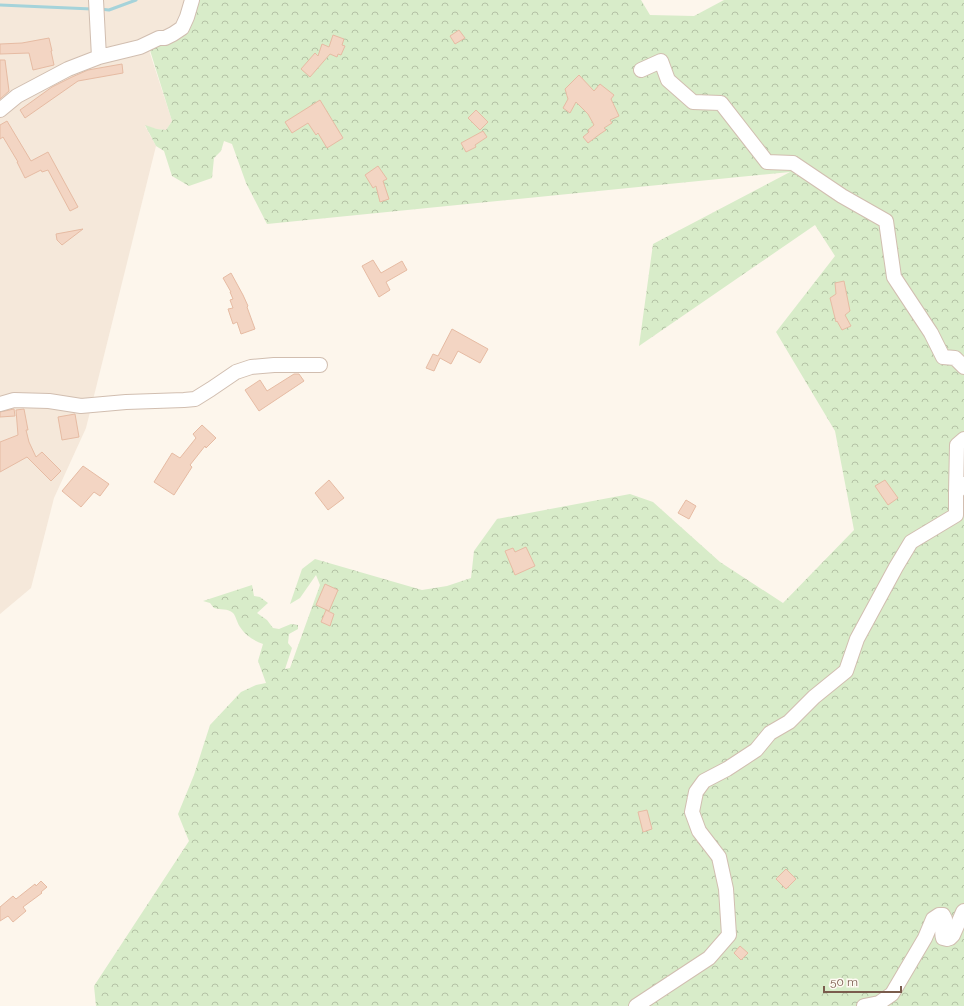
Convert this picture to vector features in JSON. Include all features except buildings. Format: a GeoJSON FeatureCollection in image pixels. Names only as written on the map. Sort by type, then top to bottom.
{"type":"FeatureCollection","features":[{"type":"Feature","properties":{"kind":"street"},"geometry":{"type":"LineString","coordinates":[[96,0],[99,57]]}},
{"type":"Feature","properties":{"kind":"street"},"geometry":{"type":"LineString","coordinates":[[0,110],[17,96],[68,69],[99,57],[140,47],[159,38],[166,38],[182,28],[192,0]]}},
{"type":"Feature","properties":{"kind":"street"},"geometry":{"type":"LineString","coordinates":[[641,70],[661,61],[668,80],[693,102],[721,103],[766,162],[792,163],[842,196],[886,221],[894,277],[931,333],[943,357],[955,358],[964,367]]}},
{"type":"Feature","properties":{"kind":"street"},"geometry":{"type":"LineString","coordinates":[[0,404],[14,400],[49,401],[81,406],[126,402],[184,400],[195,398],[236,372],[251,367],[274,365],[320,365]]}},
{"type":"Feature","properties":{"kind":"street"},"geometry":{"type":"LineString","coordinates":[[636,1006],[709,958],[729,935],[726,889],[719,857],[699,831],[692,812],[696,792],[704,781],[727,769],[756,750],[770,733],[789,722],[814,697],[846,671],[857,639],[911,542],[956,514],[960,489],[957,445],[964,439]]}},
{"type":"Feature","properties":{"kind":"street"},"geometry":{"type":"LineString","coordinates":[[864,1006],[879,1003],[892,994],[925,938],[933,919],[939,915],[943,915],[945,919],[942,935],[943,938],[947,939],[953,935],[964,911]]}},
{"type":"Feature","properties":{"kind":"shaded area"},"geometry":{"type":"Polygon","coordinates":[[[0,0],[197,0],[182,32],[147,44],[172,121],[166,130],[145,126],[156,146],[86,428],[54,498],[31,588],[0,614],[0,0]]]}},
{"type":"Feature","properties":{"kind":"green space"},"geometry":{"type":"Polygon","coordinates":[[[196,0],[641,0],[650,15],[694,16],[724,0],[964,0],[964,1006],[96,1006],[94,986],[189,841],[178,814],[194,775],[210,725],[241,692],[256,685],[266,683],[258,661],[263,644],[244,633],[231,611],[214,608],[210,603],[203,601],[252,585],[254,596],[260,597],[268,603],[257,613],[267,620],[273,628],[279,629],[291,624],[298,625],[298,629],[289,634],[288,643],[292,648],[285,669],[290,668],[320,585],[316,575],[300,598],[290,604],[302,569],[315,559],[422,590],[447,586],[471,578],[474,551],[497,519],[630,494],[653,502],[720,562],[783,603],[854,530],[835,431],[776,332],[835,256],[815,225],[639,346],[653,244],[790,172],[267,224],[246,183],[232,144],[224,141],[221,151],[214,158],[212,178],[189,186],[172,176],[164,151],[156,146],[145,125],[166,130],[172,121],[149,47],[165,38],[196,0]]]}},
{"type":"Feature","properties":{"kind":"waterway"},"geometry":{"type":"LineString","coordinates":[[100,9],[109,10],[136,0]]}},
{"type":"Feature","properties":{"kind":"waterway"},"geometry":{"type":"LineString","coordinates":[[0,5],[92,9]]}}]}
